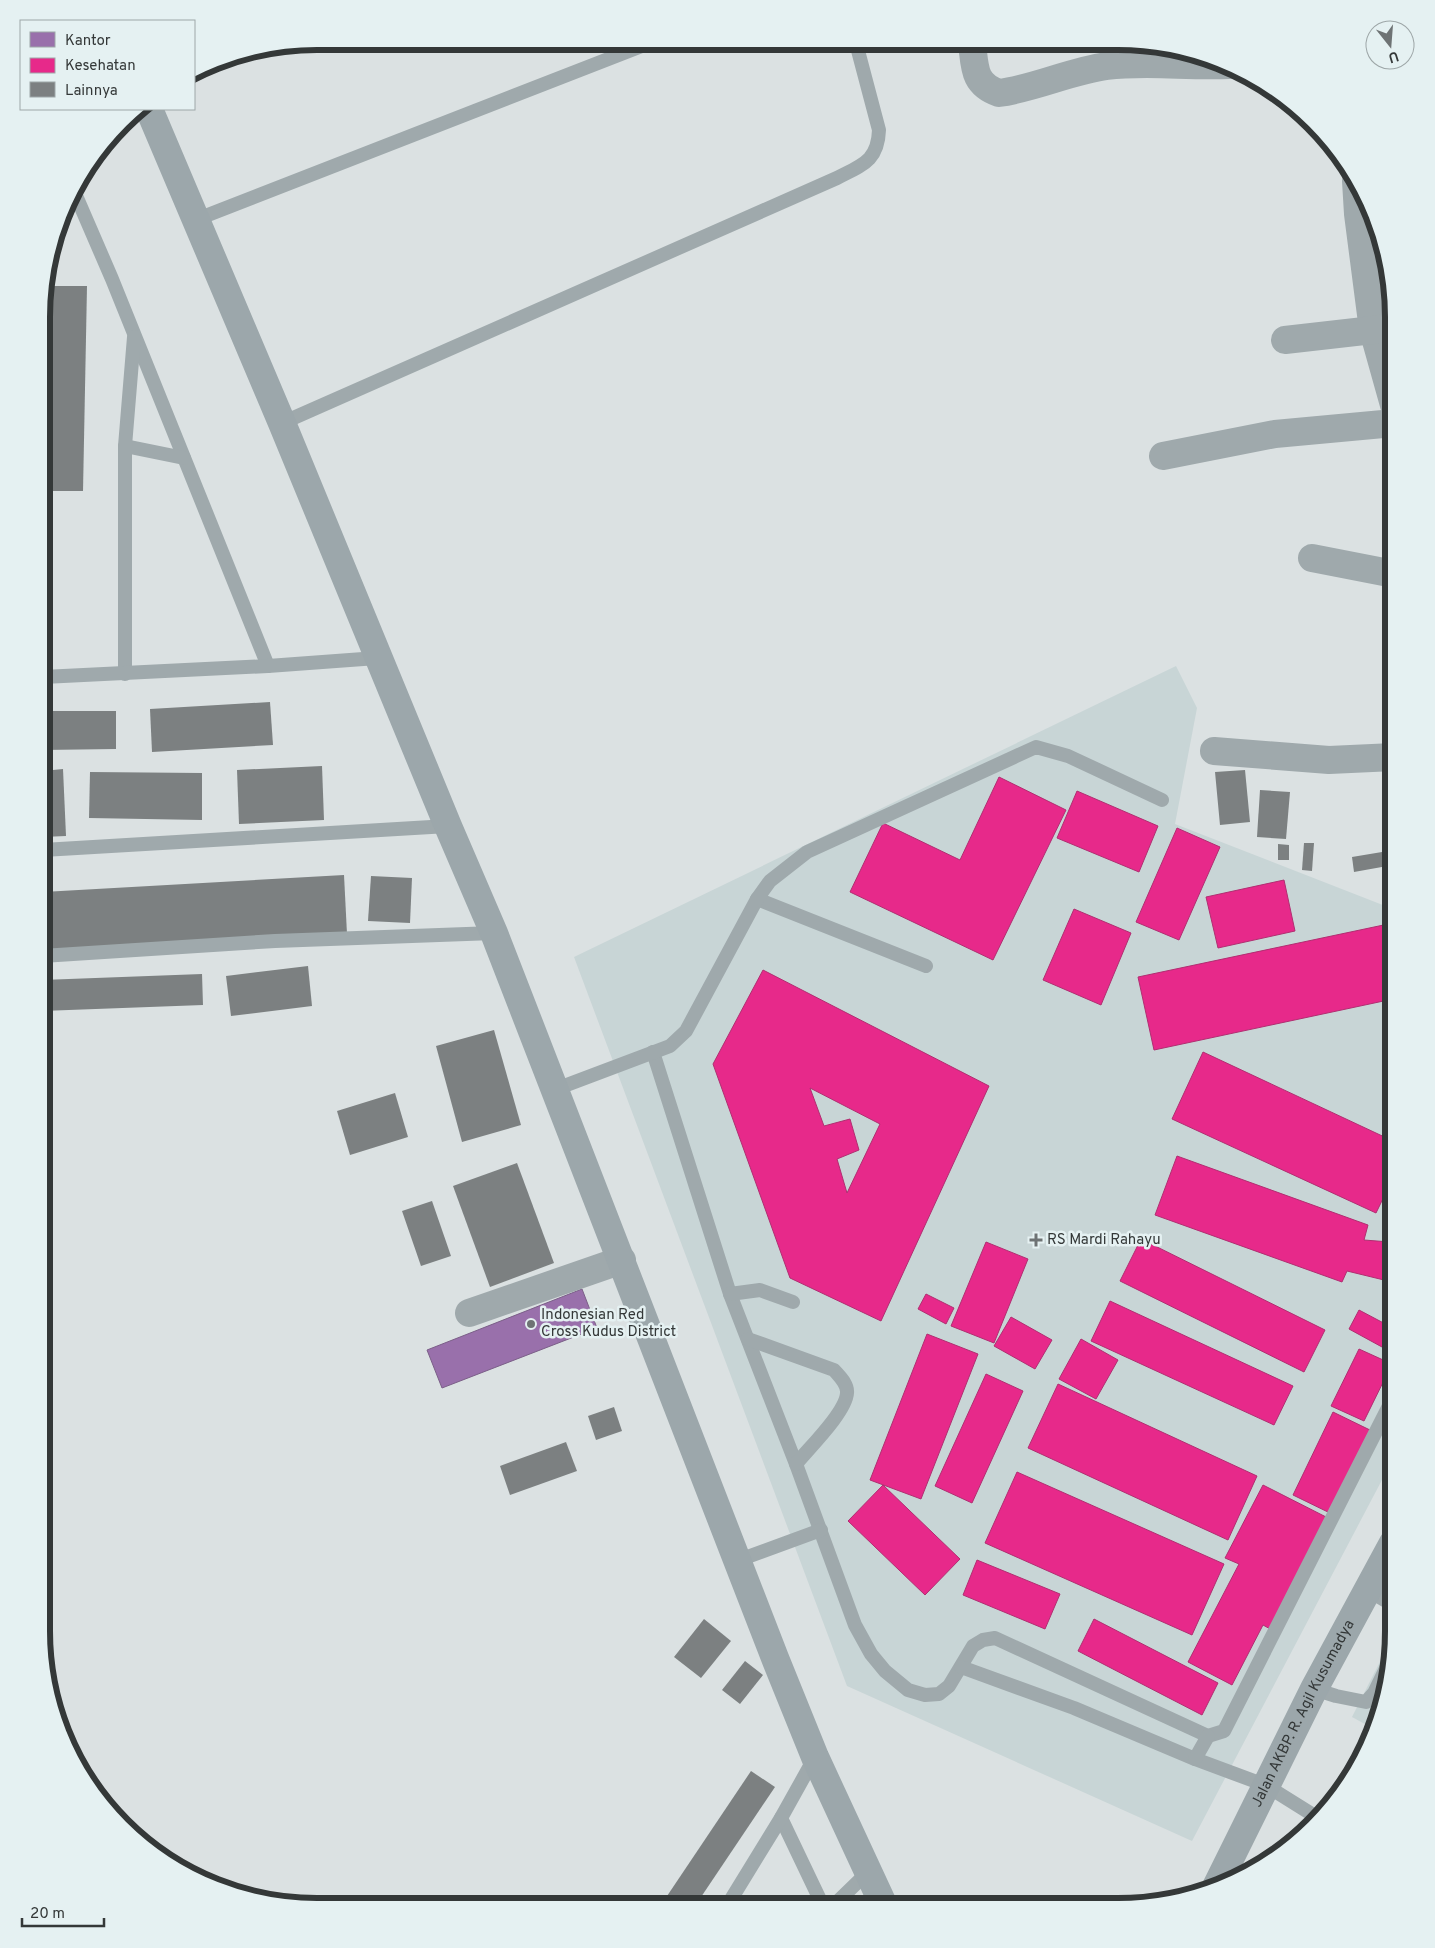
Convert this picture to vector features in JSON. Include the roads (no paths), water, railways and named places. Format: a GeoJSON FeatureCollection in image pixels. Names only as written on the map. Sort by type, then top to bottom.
{"type":"FeatureCollection","features":[{"type":"Feature","properties":{"kind":"main road"},"geometry":{"type":"LineString","coordinates":[[149,110],[194,220],[282,423],[377,658],[494,933],[815,1757],[880,1898]]}},
{"type":"Feature","properties":{"kind":"main road","name":"Jalan AKBP. R. Agil Kusumadya"},"geometry":{"type":"LineString","coordinates":[[1221,1878],[1314,1689],[1385,1559]]}},
{"type":"Feature","properties":{"kind":"street"},"geometry":{"type":"LineString","coordinates":[[973,50],[976,71],[980,80],[988,89],[999,93],[1106,66],[1130,64],[1208,66]]}},
{"type":"Feature","properties":{"kind":"street"},"geometry":{"type":"LineString","coordinates":[[1357,200],[1359,222],[1385,342]]}},
{"type":"Feature","properties":{"kind":"street"},"geometry":{"type":"LineString","coordinates":[[1285,340],[1383,328]]}},
{"type":"Feature","properties":{"kind":"street"},"geometry":{"type":"LineString","coordinates":[[1163,456],[1275,434],[1385,424]]}},
{"type":"Feature","properties":{"kind":"street"},"geometry":{"type":"LineString","coordinates":[[1312,558],[1385,572]]}},
{"type":"Feature","properties":{"kind":"street"},"geometry":{"type":"LineString","coordinates":[[1214,750],[1329,760],[1385,757]]}},
{"type":"Feature","properties":{"kind":"street"},"geometry":{"type":"LineString","coordinates":[[469,1313],[622,1260]]}},
{"type":"Feature","properties":{"kind":"lane"},"geometry":{"type":"LineString","coordinates":[[194,220],[631,50]]}},
{"type":"Feature","properties":{"kind":"lane"},"geometry":{"type":"LineString","coordinates":[[282,423],[837,178],[865,163],[878,144],[879,130],[858,50]]}},
{"type":"Feature","properties":{"kind":"lane"},"geometry":{"type":"LineString","coordinates":[[78,200],[268,666]]}},
{"type":"Feature","properties":{"kind":"lane"},"geometry":{"type":"LineString","coordinates":[[124,674],[125,446],[134,334]]}},
{"type":"Feature","properties":{"kind":"lane"},"geometry":{"type":"LineString","coordinates":[[125,446],[184,458]]}},
{"type":"Feature","properties":{"kind":"lane"},"geometry":{"type":"LineString","coordinates":[[50,677],[268,666],[377,658]]}},
{"type":"Feature","properties":{"kind":"lane"},"geometry":{"type":"LineString","coordinates":[[556,1089],[670,1046],[686,1030],[757,900],[770,880],[807,852],[1036,747],[1068,756],[1162,800]]}},
{"type":"Feature","properties":{"kind":"lane"},"geometry":{"type":"LineString","coordinates":[[50,850],[448,826]]}},
{"type":"Feature","properties":{"kind":"lane"},"geometry":{"type":"LineString","coordinates":[[757,900],[926,966]]}},
{"type":"Feature","properties":{"kind":"lane"},"geometry":{"type":"LineString","coordinates":[[50,956],[284,941],[494,933]]}},
{"type":"Feature","properties":{"kind":"lane"},"geometry":{"type":"LineString","coordinates":[[653,1052],[730,1294],[821,1530],[855,1625],[871,1654],[885,1672],[908,1690],[925,1695],[939,1694],[949,1686],[973,1646],[983,1640],[995,1638],[1208,1736]]}},
{"type":"Feature","properties":{"kind":"lane"},"geometry":{"type":"LineString","coordinates":[[730,1294],[760,1290],[793,1302]]}},
{"type":"Feature","properties":{"kind":"lane"},"geometry":{"type":"LineString","coordinates":[[748,1339],[834,1370],[844,1380],[848,1393],[843,1407],[796,1464]]}},
{"type":"Feature","properties":{"kind":"lane"},"geometry":{"type":"LineString","coordinates":[[1195,1760],[1208,1736],[1228,1728],[1385,1414]]}},
{"type":"Feature","properties":{"kind":"lane"},"geometry":{"type":"LineString","coordinates":[[738,1560],[821,1530]]}},
{"type":"Feature","properties":{"kind":"lane"},"geometry":{"type":"LineString","coordinates":[[1369,1591],[1385,1601]]}},
{"type":"Feature","properties":{"kind":"lane"},"geometry":{"type":"LineString","coordinates":[[962,1667],[1074,1708],[1195,1760],[1265,1785],[1312,1814]]}},
{"type":"Feature","properties":{"kind":"lane"},"geometry":{"type":"LineString","coordinates":[[1314,1689],[1366,1702],[1374,1693],[1381,1679]]}},
{"type":"Feature","properties":{"kind":"lane"},"geometry":{"type":"LineString","coordinates":[[732,1898],[781,1818],[815,1757]]}},
{"type":"Feature","properties":{"kind":"lane"},"geometry":{"type":"LineString","coordinates":[[781,1818],[819,1898]]}},
{"type":"Feature","properties":{"kind":"lane"},"geometry":{"type":"LineString","coordinates":[[841,1898],[867,1872]]}},
{"type":"Feature","properties":{"kind":"place","name":"RS Mardi Rahayu"},"geometry":{"type":"Point","coordinates":[1036,1240]}},
{"type":"Feature","properties":{"kind":"place","name":"Indonesian Red Cross Kudus District"},"geometry":{"type":"Point","coordinates":[531,1324]}}]}
